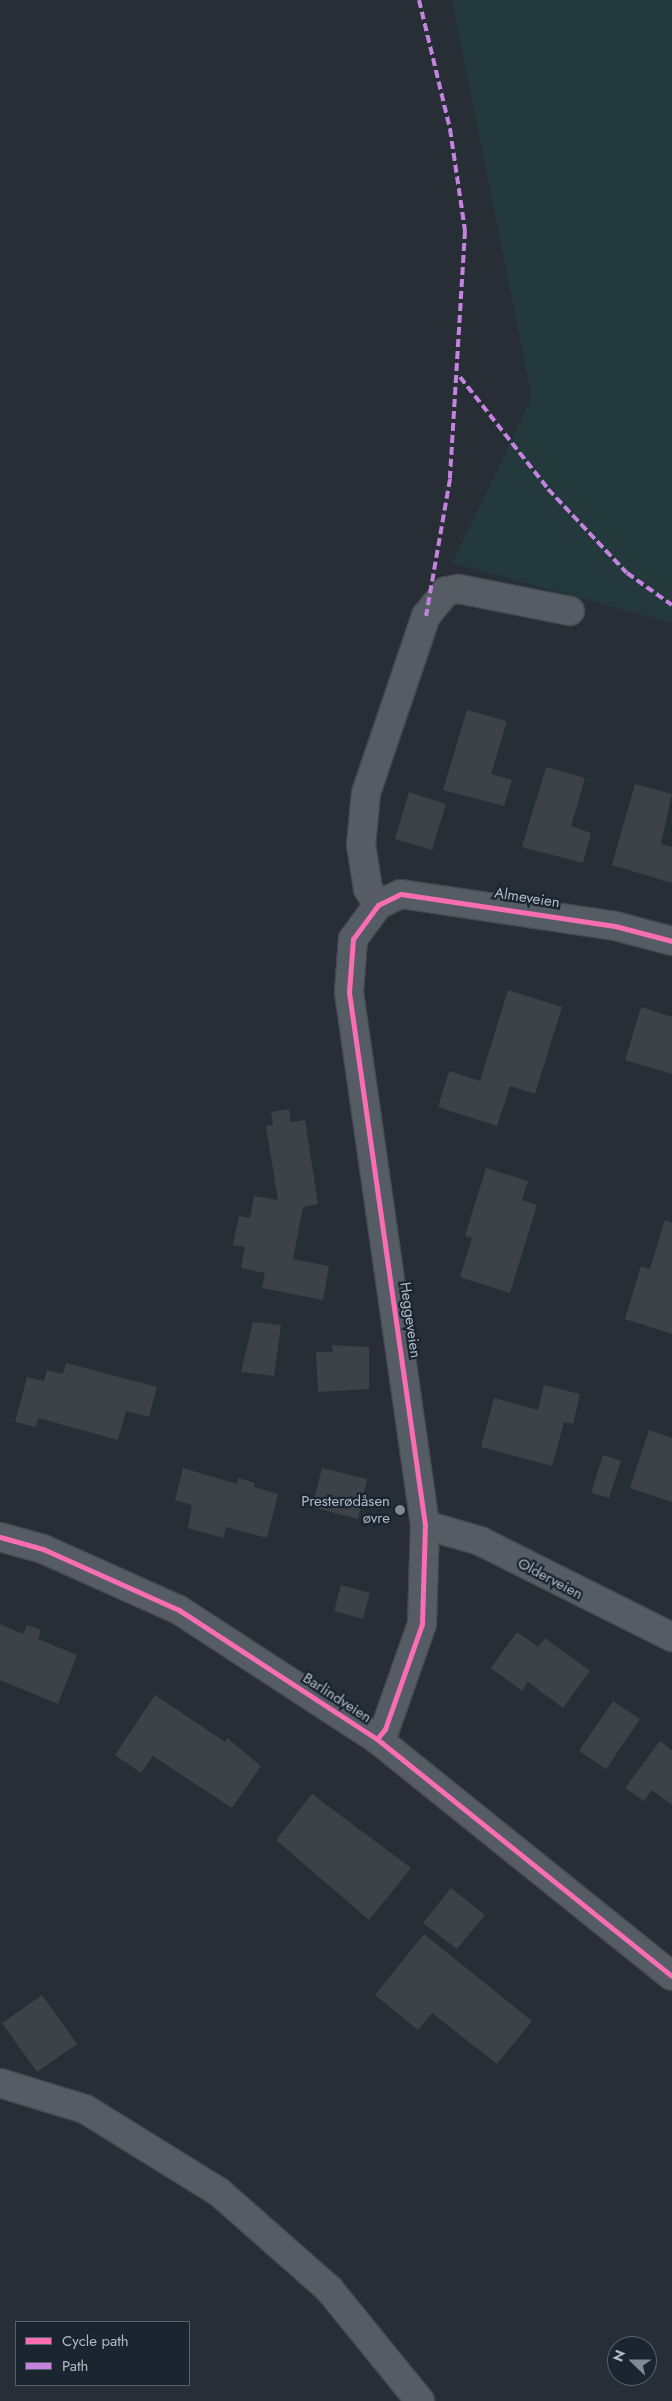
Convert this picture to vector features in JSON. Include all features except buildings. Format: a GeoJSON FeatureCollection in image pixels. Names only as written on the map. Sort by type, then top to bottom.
{"type":"FeatureCollection","features":[{"type":"Feature","properties":{"kind":"street"},"geometry":{"type":"LineString","coordinates":[[378,905],[368,889],[361,844],[366,793],[426,616],[446,591],[459,589],[570,611]]}},
{"type":"Feature","properties":{"kind":"street","name":"Almeveien"},"geometry":{"type":"LineString","coordinates":[[378,905],[401,894],[445,897],[615,926],[672,941]]}},
{"type":"Feature","properties":{"kind":"street","name":"Heggeveien"},"geometry":{"type":"LineString","coordinates":[[377,1739],[385,1729],[422,1624],[426,1525],[349,992],[353,939],[378,905]]}},
{"type":"Feature","properties":{"kind":"street","name":"Olderveien"},"geometry":{"type":"LineString","coordinates":[[426,1525],[480,1541],[672,1638]]}},
{"type":"Feature","properties":{"kind":"street","name":"Barlindveien"},"geometry":{"type":"LineString","coordinates":[[0,1537],[43,1549],[179,1610],[377,1739],[672,1976]]}},
{"type":"Feature","properties":{"kind":"street"},"geometry":{"type":"LineString","coordinates":[[0,2083],[85,2109],[219,2192],[329,2289],[420,2401]]}},
{"type":"Feature","properties":{"kind":"green space"},"geometry":{"type":"Polygon","coordinates":[[[452,0],[672,0],[672,623],[452,563],[532,398],[452,0]]]}},
{"type":"Feature","properties":{"kind":"marked path"},"geometry":{"type":"LineString","coordinates":[[419,0],[450,129],[465,231],[450,479],[426,616]]}},
{"type":"Feature","properties":{"kind":"marked path"},"geometry":{"type":"LineString","coordinates":[[460,377],[548,489],[627,573],[672,605]]}},
{"type":"Feature","properties":{"kind":"cycle path"},"geometry":{"type":"LineString","coordinates":[[377,1739],[385,1729],[422,1624],[425,1525],[349,992],[353,939],[378,905],[401,894],[615,926],[672,941]]}},
{"type":"Feature","properties":{"kind":"cycle path"},"geometry":{"type":"LineString","coordinates":[[0,1537],[43,1549],[179,1610],[377,1739],[672,1976]]}},
{"type":"Feature","properties":{"kind":"place","name":"Presterødåsen øvre"},"geometry":{"type":"Point","coordinates":[400,1510]}}]}
